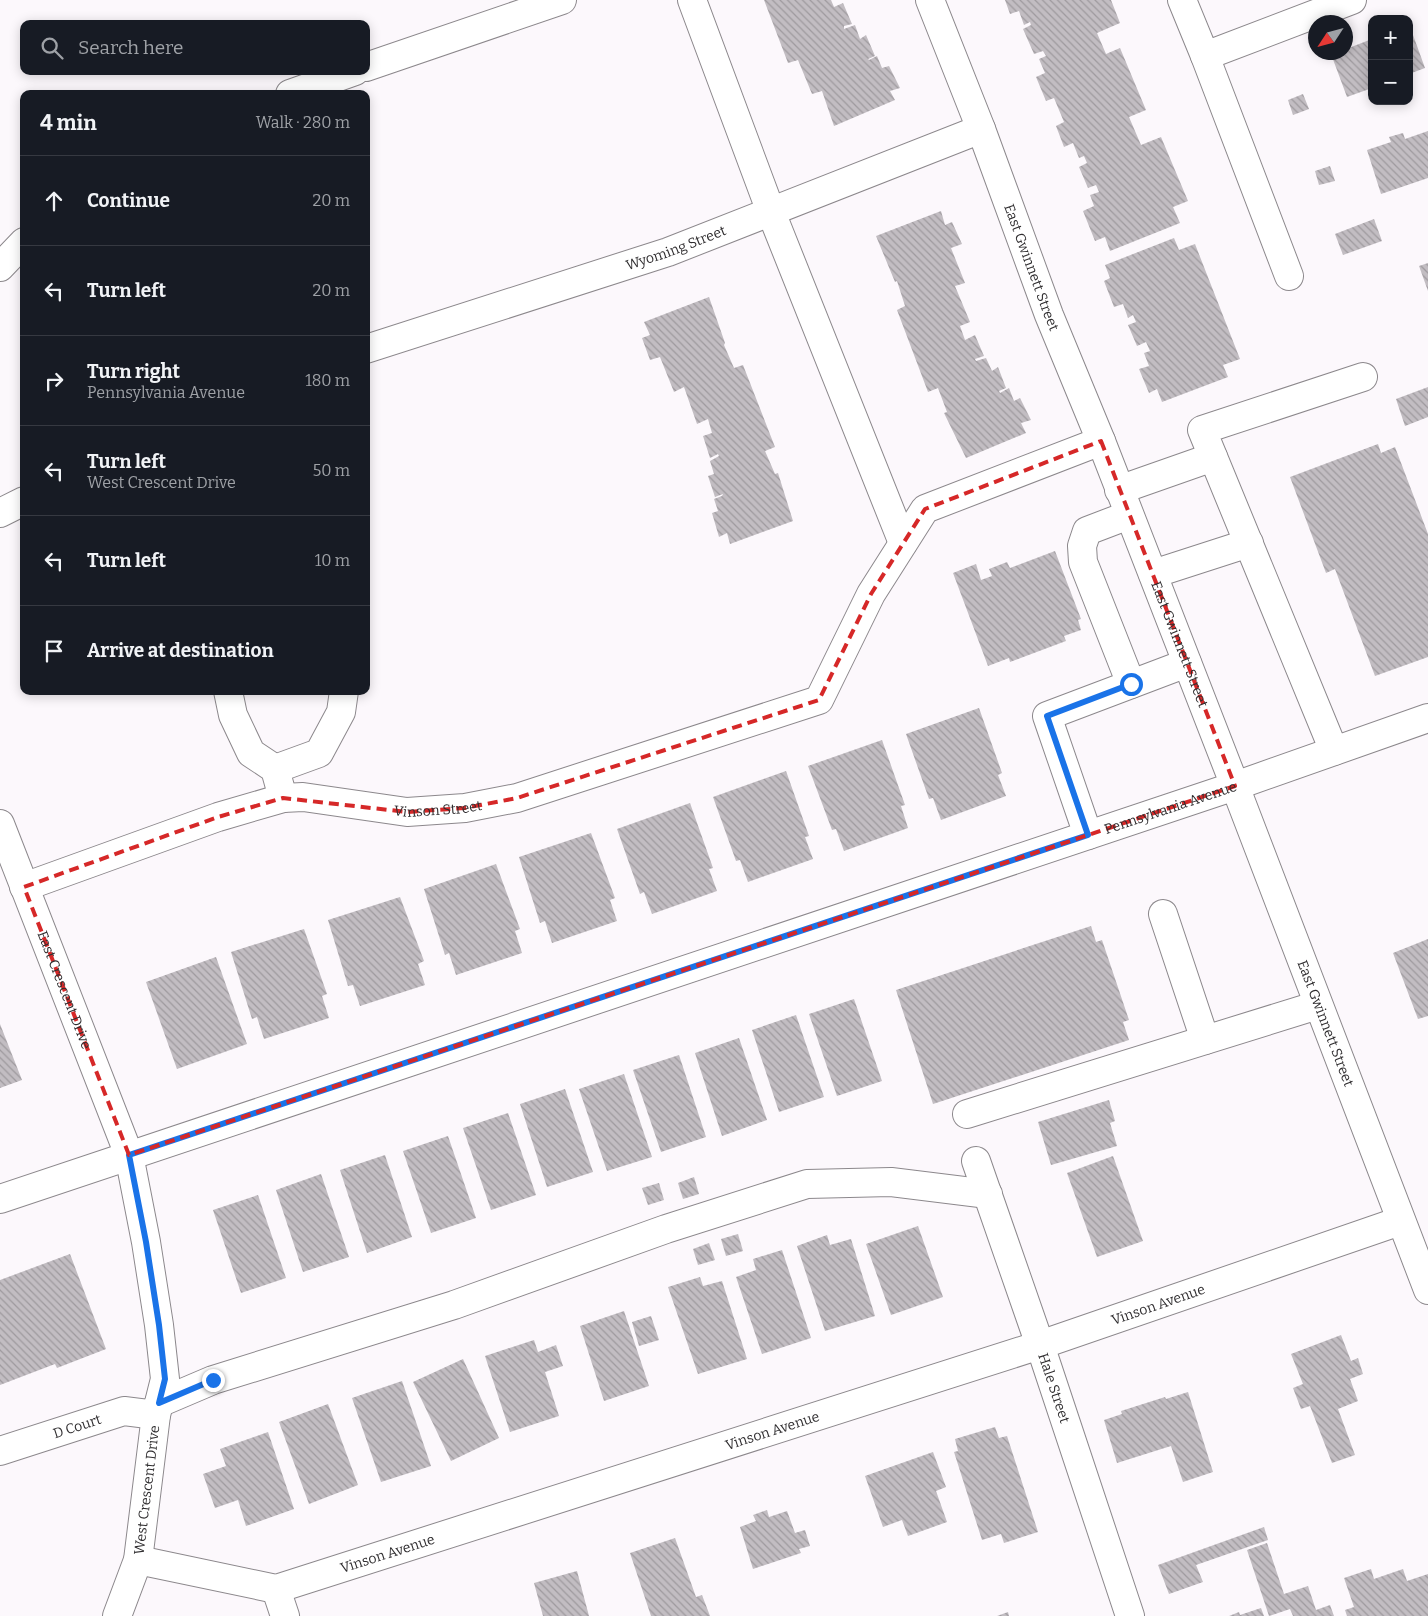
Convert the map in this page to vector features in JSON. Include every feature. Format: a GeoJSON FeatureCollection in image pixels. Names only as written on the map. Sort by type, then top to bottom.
{"type":"FeatureCollection","features":[{"type":"Feature","properties":{"kind":"street"},"geometry":{"type":"LineString","coordinates":[[370,66],[562,0]]}},
{"type":"Feature","properties":{"kind":"street"},"geometry":{"type":"LineString","coordinates":[[692,0],[771,212],[903,543]]}},
{"type":"Feature","properties":{"kind":"street","name":"East Gwinnett Street"},"geometry":{"type":"LineString","coordinates":[[930,0],[981,129],[1049,315],[1153,574],[1428,1290]]}},
{"type":"Feature","properties":{"kind":"street"},"geometry":{"type":"LineString","coordinates":[[1182,0],[1289,276]]}},
{"type":"Feature","properties":{"kind":"street"},"geometry":{"type":"LineString","coordinates":[[1205,56],[1352,0]]}},
{"type":"Feature","properties":{"kind":"street"},"geometry":{"type":"LineString","coordinates":[[301,90],[344,75]]}},
{"type":"Feature","properties":{"kind":"street","name":"Wyoming Street"},"geometry":{"type":"LineString","coordinates":[[370,348],[668,252],[981,129]]}},
{"type":"Feature","properties":{"kind":"street"},"geometry":{"type":"LineString","coordinates":[[0,267],[20,246]]}},
{"type":"Feature","properties":{"kind":"street"},"geometry":{"type":"LineString","coordinates":[[1334,751],[1202,430],[1363,377]]}},
{"type":"Feature","properties":{"kind":"street","name":"Vinson Street"},"geometry":{"type":"LineString","coordinates":[[24,887],[218,817],[283,798],[303,797],[407,812],[465,808],[517,798],[819,700],[871,594],[925,509],[1101,441]]}},
{"type":"Feature","properties":{"kind":"street"},"geometry":{"type":"LineString","coordinates":[[1131,684],[1083,562],[1082,546],[1087,530],[1124,502],[1213,457]]}},
{"type":"Feature","properties":{"kind":"street"},"geometry":{"type":"LineString","coordinates":[[0,513],[20,503]]}},
{"type":"Feature","properties":{"kind":"street"},"geometry":{"type":"LineString","coordinates":[[1153,574],[1248,543]]}},
{"type":"Feature","properties":{"kind":"street"},"geometry":{"type":"LineString","coordinates":[[1088,835],[1047,716],[1187,663]]}},
{"type":"Feature","properties":{"kind":"street"},"geometry":{"type":"LineString","coordinates":[[229,695],[233,715],[251,753],[275,768],[283,798]]}},
{"type":"Feature","properties":{"kind":"street"},"geometry":{"type":"LineString","coordinates":[[275,768],[319,753],[341,712],[343,695]]}},
{"type":"Feature","properties":{"kind":"street","name":"Pennsylvania Avenue"},"geometry":{"type":"LineString","coordinates":[[0,1199],[1235,786],[1428,718]]}},
{"type":"Feature","properties":{"kind":"street","name":"East Crescent Drive"},"geometry":{"type":"LineString","coordinates":[[0,824],[129,1155]]}},
{"type":"Feature","properties":{"kind":"street"},"geometry":{"type":"LineString","coordinates":[[1163,914],[1205,1040]]}},
{"type":"Feature","properties":{"kind":"street"},"geometry":{"type":"LineString","coordinates":[[967,1114],[1318,1005]]}},
{"type":"Feature","properties":{"kind":"street","name":"West Crescent Drive"},"geometry":{"type":"LineString","coordinates":[[118,1616],[138,1560],[158,1409],[165,1379],[146,1242],[129,1155]]}},
{"type":"Feature","properties":{"kind":"street","name":"Hale Street"},"geometry":{"type":"LineString","coordinates":[[976,1161],[1040,1345],[1130,1616]]}},
{"type":"Feature","properties":{"kind":"street"},"geometry":{"type":"LineString","coordinates":[[158,1409],[213,1380],[454,1305],[666,1229],[807,1184],[891,1182],[988,1194]]}},
{"type":"Feature","properties":{"kind":"street","name":"Vinson Avenue"},"geometry":{"type":"LineString","coordinates":[[138,1560],[276,1589],[1040,1345],[1400,1221]]}},
{"type":"Feature","properties":{"kind":"street","name":"D Court"},"geometry":{"type":"LineString","coordinates":[[0,1451],[124,1411],[158,1409]]}},
{"type":"Feature","properties":{"kind":"street"},"geometry":{"type":"LineString","coordinates":[[276,1589],[285,1616]]}},
{"type":"Feature","properties":{"kind":"highlighted area"},"geometry":{"type":"Polygon","coordinates":[[[1101,441],[1235,786],[129,1155],[24,887],[218,817],[283,798],[407,812],[465,808],[517,798],[819,700],[871,594],[925,509],[1101,441]]]}},
{"type":"Feature","properties":{"kind":"building"},"geometry":{"type":"Polygon","coordinates":[[[764,0],[831,0],[834,7],[843,3],[852,24],[844,26],[844,29],[855,25],[860,39],[866,35],[875,56],[868,59],[877,56],[882,68],[889,66],[900,88],[890,91],[895,100],[834,126],[822,91],[812,94],[798,60],[788,63],[764,0]]]}},
{"type":"Feature","properties":{"kind":"building"},"geometry":{"type":"Polygon","coordinates":[[[1005,0],[1111,0],[1120,23],[1097,33],[1106,54],[1120,48],[1146,110],[1129,117],[1141,145],[1161,137],[1188,201],[1173,207],[1180,223],[1110,251],[1105,237],[1095,241],[1083,211],[1094,206],[1090,195],[1099,192],[1096,185],[1088,188],[1079,167],[1087,163],[1084,156],[1079,158],[1073,143],[1064,147],[1056,126],[1064,122],[1054,98],[1046,101],[1036,77],[1045,73],[1039,59],[1046,56],[1043,51],[1034,54],[1023,29],[1031,25],[1030,22],[1024,25],[1019,11],[1010,14],[1005,0]]]}},
{"type":"Feature","properties":{"kind":"building"},"geometry":{"type":"Polygon","coordinates":[[[1413,35],[1425,68],[1413,72],[1413,35]]]}},
{"type":"Feature","properties":{"kind":"building"},"geometry":{"type":"Polygon","coordinates":[[[1368,41],[1368,89],[1347,97],[1333,60],[1353,60],[1353,46],[1368,41]]]}},
{"type":"Feature","properties":{"kind":"building"},"geometry":{"type":"Polygon","coordinates":[[[1303,94],[1309,109],[1293,115],[1288,100],[1303,94]]]}},
{"type":"Feature","properties":{"kind":"building"},"geometry":{"type":"Polygon","coordinates":[[[1428,131],[1428,178],[1381,194],[1367,150],[1391,142],[1389,137],[1403,133],[1405,139],[1428,131]]]}},
{"type":"Feature","properties":{"kind":"building"},"geometry":{"type":"Polygon","coordinates":[[[1330,166],[1335,181],[1319,185],[1315,171],[1330,166]]]}},
{"type":"Feature","properties":{"kind":"building"},"geometry":{"type":"Polygon","coordinates":[[[941,211],[945,225],[952,222],[962,244],[951,248],[965,283],[955,286],[970,322],[960,326],[965,340],[975,335],[984,356],[975,359],[976,361],[986,358],[992,371],[998,367],[1006,388],[999,391],[1000,393],[1009,388],[1014,401],[1020,398],[1031,420],[1021,423],[1026,433],[966,458],[944,413],[947,412],[938,388],[928,392],[897,310],[905,306],[897,281],[895,282],[876,236],[941,211]]]}},
{"type":"Feature","properties":{"kind":"building"},"geometry":{"type":"Polygon","coordinates":[[[1374,219],[1382,241],[1343,255],[1335,234],[1374,219]]]}},
{"type":"Feature","properties":{"kind":"building"},"geometry":{"type":"Polygon","coordinates":[[[1174,238],[1179,250],[1195,244],[1240,359],[1223,365],[1228,377],[1162,402],[1157,389],[1149,393],[1139,369],[1149,366],[1144,353],[1150,351],[1146,342],[1137,346],[1128,325],[1136,322],[1133,315],[1128,318],[1123,304],[1114,307],[1104,281],[1110,278],[1105,265],[1174,238]]]}},
{"type":"Feature","properties":{"kind":"building"},"geometry":{"type":"Polygon","coordinates":[[[1428,263],[1428,291],[1419,266],[1428,263]]]}},
{"type":"Feature","properties":{"kind":"building"},"geometry":{"type":"Polygon","coordinates":[[[709,297],[725,343],[724,345],[734,368],[743,365],[775,447],[765,451],[775,474],[778,473],[793,521],[730,544],[727,533],[719,537],[712,513],[718,511],[714,499],[723,494],[715,497],[708,476],[714,474],[710,461],[719,456],[718,454],[710,458],[703,436],[712,433],[708,419],[697,424],[684,387],[674,392],[660,357],[650,360],[642,338],[650,335],[644,322],[709,297]]]}},
{"type":"Feature","properties":{"kind":"building"},"geometry":{"type":"Polygon","coordinates":[[[1428,387],[1428,417],[1405,426],[1396,399],[1428,387]]]}},
{"type":"Feature","properties":{"kind":"building"},"geometry":{"type":"Polygon","coordinates":[[[1378,444],[1381,453],[1395,447],[1428,534],[1428,657],[1375,676],[1335,569],[1326,573],[1290,477],[1378,444]]]}},
{"type":"Feature","properties":{"kind":"building"},"geometry":{"type":"Polygon","coordinates":[[[1055,551],[1081,619],[1078,620],[1081,630],[1064,636],[1066,641],[1010,662],[1009,658],[988,666],[953,573],[976,564],[981,580],[992,576],[989,569],[1007,562],[1010,568],[1055,551]]]}},
{"type":"Feature","properties":{"kind":"building"},"geometry":{"type":"Polygon","coordinates":[[[979,708],[1002,773],[998,775],[1006,796],[941,820],[933,798],[929,799],[906,734],[979,708]]]}},
{"type":"Feature","properties":{"kind":"building"},"geometry":{"type":"Polygon","coordinates":[[[882,740],[905,805],[901,806],[908,828],[844,851],[836,829],[832,830],[808,766],[882,740]]]}},
{"type":"Feature","properties":{"kind":"building"},"geometry":{"type":"Polygon","coordinates":[[[786,771],[809,836],[805,837],[813,859],[748,882],[740,860],[736,861],[713,797],[786,771]]]}},
{"type":"Feature","properties":{"kind":"building"},"geometry":{"type":"Polygon","coordinates":[[[690,803],[713,868],[709,869],[717,891],[652,914],[644,892],[640,894],[617,829],[690,803]]]}},
{"type":"Feature","properties":{"kind":"building"},"geometry":{"type":"Polygon","coordinates":[[[591,833],[615,898],[610,900],[617,921],[552,943],[545,921],[540,923],[519,857],[591,833]]]}},
{"type":"Feature","properties":{"kind":"building"},"geometry":{"type":"Polygon","coordinates":[[[496,864],[520,929],[515,931],[522,953],[456,975],[449,953],[445,955],[424,889],[496,864]]]}},
{"type":"Feature","properties":{"kind":"building"},"geometry":{"type":"Polygon","coordinates":[[[400,897],[424,961],[418,964],[425,985],[360,1006],[353,985],[348,986],[328,920],[400,897]]]}},
{"type":"Feature","properties":{"kind":"building"},"geometry":{"type":"Polygon","coordinates":[[[1091,926],[1096,942],[1102,940],[1129,1020],[1123,1022],[1129,1040],[933,1104],[896,990],[1091,926]]]}},
{"type":"Feature","properties":{"kind":"building"},"geometry":{"type":"Polygon","coordinates":[[[304,929],[327,994],[322,996],[329,1018],[264,1039],[257,1017],[252,1019],[231,952],[304,929]]]}},
{"type":"Feature","properties":{"kind":"building"},"geometry":{"type":"Polygon","coordinates":[[[1428,939],[1428,1016],[1418,1019],[1393,953],[1428,939]]]}},
{"type":"Feature","properties":{"kind":"building"},"geometry":{"type":"Polygon","coordinates":[[[216,957],[247,1044],[177,1069],[146,982],[216,957]]]}},
{"type":"Feature","properties":{"kind":"building"},"geometry":{"type":"Polygon","coordinates":[[[854,999],[882,1081],[837,1096],[809,1014],[854,999]]]}},
{"type":"Feature","properties":{"kind":"building"},"geometry":{"type":"Polygon","coordinates":[[[796,1015],[824,1097],[779,1112],[752,1030],[796,1015]]]}},
{"type":"Feature","properties":{"kind":"building"},"geometry":{"type":"Polygon","coordinates":[[[0,1024],[22,1080],[0,1088],[0,1024]]]}},
{"type":"Feature","properties":{"kind":"building"},"geometry":{"type":"Polygon","coordinates":[[[739,1038],[767,1120],[722,1136],[695,1053],[739,1038]]]}},
{"type":"Feature","properties":{"kind":"building"},"geometry":{"type":"Polygon","coordinates":[[[679,1055],[706,1137],[661,1152],[633,1070],[679,1055]]]}},
{"type":"Feature","properties":{"kind":"building"},"geometry":{"type":"Polygon","coordinates":[[[624,1074],[652,1157],[607,1171],[579,1089],[624,1074]]]}},
{"type":"Feature","properties":{"kind":"building"},"geometry":{"type":"Polygon","coordinates":[[[565,1089],[593,1172],[547,1187],[520,1104],[565,1089]]]}},
{"type":"Feature","properties":{"kind":"building"},"geometry":{"type":"Polygon","coordinates":[[[1109,1100],[1115,1121],[1110,1123],[1117,1146],[1051,1165],[1038,1122],[1109,1100]]]}},
{"type":"Feature","properties":{"kind":"building"},"geometry":{"type":"Polygon","coordinates":[[[508,1113],[536,1195],[491,1210],[463,1128],[508,1113]]]}},
{"type":"Feature","properties":{"kind":"building"},"geometry":{"type":"Polygon","coordinates":[[[448,1136],[476,1218],[431,1233],[403,1151],[448,1136]]]}},
{"type":"Feature","properties":{"kind":"building"},"geometry":{"type":"Polygon","coordinates":[[[385,1155],[412,1237],[367,1253],[340,1170],[385,1155]]]}},
{"type":"Feature","properties":{"kind":"building"},"geometry":{"type":"Polygon","coordinates":[[[1113,1156],[1143,1241],[1097,1257],[1067,1173],[1113,1156]]]}},
{"type":"Feature","properties":{"kind":"building"},"geometry":{"type":"Polygon","coordinates":[[[321,1174],[349,1257],[303,1272],[276,1190],[321,1174]]]}},
{"type":"Feature","properties":{"kind":"building"},"geometry":{"type":"Polygon","coordinates":[[[694,1177],[699,1194],[683,1199],[678,1183],[694,1177]]]}},
{"type":"Feature","properties":{"kind":"building"},"geometry":{"type":"Polygon","coordinates":[[[659,1183],[664,1200],[648,1205],[642,1188],[659,1183]]]}},
{"type":"Feature","properties":{"kind":"building"},"geometry":{"type":"Polygon","coordinates":[[[258,1195],[286,1278],[241,1293],[213,1210],[258,1195]]]}},
{"type":"Feature","properties":{"kind":"building"},"geometry":{"type":"Polygon","coordinates":[[[918,1226],[943,1297],[891,1315],[866,1244],[918,1226]]]}},
{"type":"Feature","properties":{"kind":"building"},"geometry":{"type":"Polygon","coordinates":[[[738,1234],[743,1251],[726,1256],[721,1239],[738,1234]]]}},
{"type":"Feature","properties":{"kind":"building"},"geometry":{"type":"Polygon","coordinates":[[[827,1235],[830,1245],[851,1239],[875,1316],[825,1331],[797,1246],[827,1235]]]}},
{"type":"Feature","properties":{"kind":"building"},"geometry":{"type":"Polygon","coordinates":[[[709,1243],[715,1260],[698,1265],[693,1249],[709,1243]]]}},
{"type":"Feature","properties":{"kind":"building"},"geometry":{"type":"Polygon","coordinates":[[[782,1250],[811,1338],[762,1354],[736,1277],[756,1270],[753,1259],[782,1250]]]}},
{"type":"Feature","properties":{"kind":"building"},"geometry":{"type":"Polygon","coordinates":[[[70,1254],[106,1349],[57,1368],[55,1364],[0,1385],[0,1280],[70,1254]]]}},
{"type":"Feature","properties":{"kind":"building"},"geometry":{"type":"Polygon","coordinates":[[[700,1277],[703,1286],[722,1281],[747,1359],[698,1374],[668,1287],[700,1277]]]}},
{"type":"Feature","properties":{"kind":"building"},"geometry":{"type":"Polygon","coordinates":[[[624,1311],[649,1386],[604,1401],[580,1326],[624,1311]]]}},
{"type":"Feature","properties":{"kind":"building"},"geometry":{"type":"Polygon","coordinates":[[[651,1316],[659,1340],[639,1346],[632,1322],[651,1316]]]}},
{"type":"Feature","properties":{"kind":"building"},"geometry":{"type":"Polygon","coordinates":[[[1341,1335],[1351,1361],[1358,1358],[1363,1374],[1350,1379],[1358,1401],[1338,1409],[1355,1455],[1332,1463],[1310,1406],[1301,1409],[1293,1388],[1303,1384],[1291,1354],[1341,1335]]]}},
{"type":"Feature","properties":{"kind":"building"},"geometry":{"type":"Polygon","coordinates":[[[534,1340],[538,1352],[556,1345],[563,1366],[545,1372],[559,1416],[510,1432],[485,1356],[534,1340]]]}},
{"type":"Feature","properties":{"kind":"building"},"geometry":{"type":"Polygon","coordinates":[[[463,1359],[499,1438],[451,1461],[413,1382],[463,1359]]]}},
{"type":"Feature","properties":{"kind":"building"},"geometry":{"type":"Polygon","coordinates":[[[402,1381],[431,1466],[381,1482],[352,1398],[402,1381]]]}},
{"type":"Feature","properties":{"kind":"building"},"geometry":{"type":"Polygon","coordinates":[[[1188,1392],[1213,1472],[1183,1482],[1171,1446],[1117,1463],[1104,1420],[1122,1414],[1121,1411],[1188,1392]]]}},
{"type":"Feature","properties":{"kind":"building"},"geometry":{"type":"Polygon","coordinates":[[[328,1404],[358,1485],[309,1504],[279,1422],[328,1404]]]}},
{"type":"Feature","properties":{"kind":"building"},"geometry":{"type":"Polygon","coordinates":[[[995,1427],[999,1438],[1007,1436],[1038,1532],[1004,1543],[1001,1534],[982,1540],[954,1452],[958,1451],[955,1439],[995,1427]]]}},
{"type":"Feature","properties":{"kind":"building"},"geometry":{"type":"Polygon","coordinates":[[[268,1432],[294,1509],[246,1526],[238,1500],[215,1508],[203,1474],[226,1466],[220,1449],[268,1432]]]}},
{"type":"Feature","properties":{"kind":"building"},"geometry":{"type":"Polygon","coordinates":[[[933,1452],[946,1487],[936,1491],[947,1522],[908,1536],[902,1520],[883,1527],[865,1476],[933,1452]]]}},
{"type":"Feature","properties":{"kind":"building"},"geometry":{"type":"Polygon","coordinates":[[[767,1510],[769,1517],[787,1511],[795,1533],[805,1530],[810,1546],[799,1549],[801,1553],[753,1569],[740,1527],[756,1521],[753,1515],[767,1510]]]}},
{"type":"Feature","properties":{"kind":"building"},"geometry":{"type":"Polygon","coordinates":[[[1264,1527],[1268,1540],[1196,1565],[1203,1582],[1169,1594],[1158,1565],[1264,1527]]]}},
{"type":"Feature","properties":{"kind":"building"},"geometry":{"type":"Polygon","coordinates":[[[675,1538],[696,1597],[702,1595],[710,1616],[651,1616],[630,1553],[675,1538]]]}},
{"type":"Feature","properties":{"kind":"building"},"geometry":{"type":"Polygon","coordinates":[[[1267,1543],[1284,1594],[1308,1586],[1316,1610],[1330,1605],[1334,1616],[1293,1616],[1290,1609],[1269,1616],[1247,1550],[1267,1543]]]}},
{"type":"Feature","properties":{"kind":"building"},"geometry":{"type":"Polygon","coordinates":[[[1371,1569],[1374,1579],[1403,1569],[1407,1581],[1428,1574],[1428,1616],[1347,1616],[1345,1610],[1354,1607],[1344,1578],[1371,1569]]]}},
{"type":"Feature","properties":{"kind":"building"},"geometry":{"type":"Polygon","coordinates":[[[577,1571],[589,1616],[543,1616],[534,1583],[577,1571]]]}},
{"type":"Feature","properties":{"kind":"building"},"geometry":{"type":"Polygon","coordinates":[[[1261,1608],[1264,1616],[1229,1616],[1239,1612],[1240,1615],[1261,1608]]]}},
{"type":"Feature","properties":{"kind":"building"},"geometry":{"type":"Polygon","coordinates":[[[1008,1612],[1009,1616],[997,1616],[1008,1612]]]}},
{"type":"Feature","properties":{"kind":"route"},"geometry":{"type":"LineString","coordinates":[[213,1380],[159,1403],[165,1379],[159,1325],[146,1242],[129,1155],[1088,835],[1047,716],[1131,684]]}}]}
